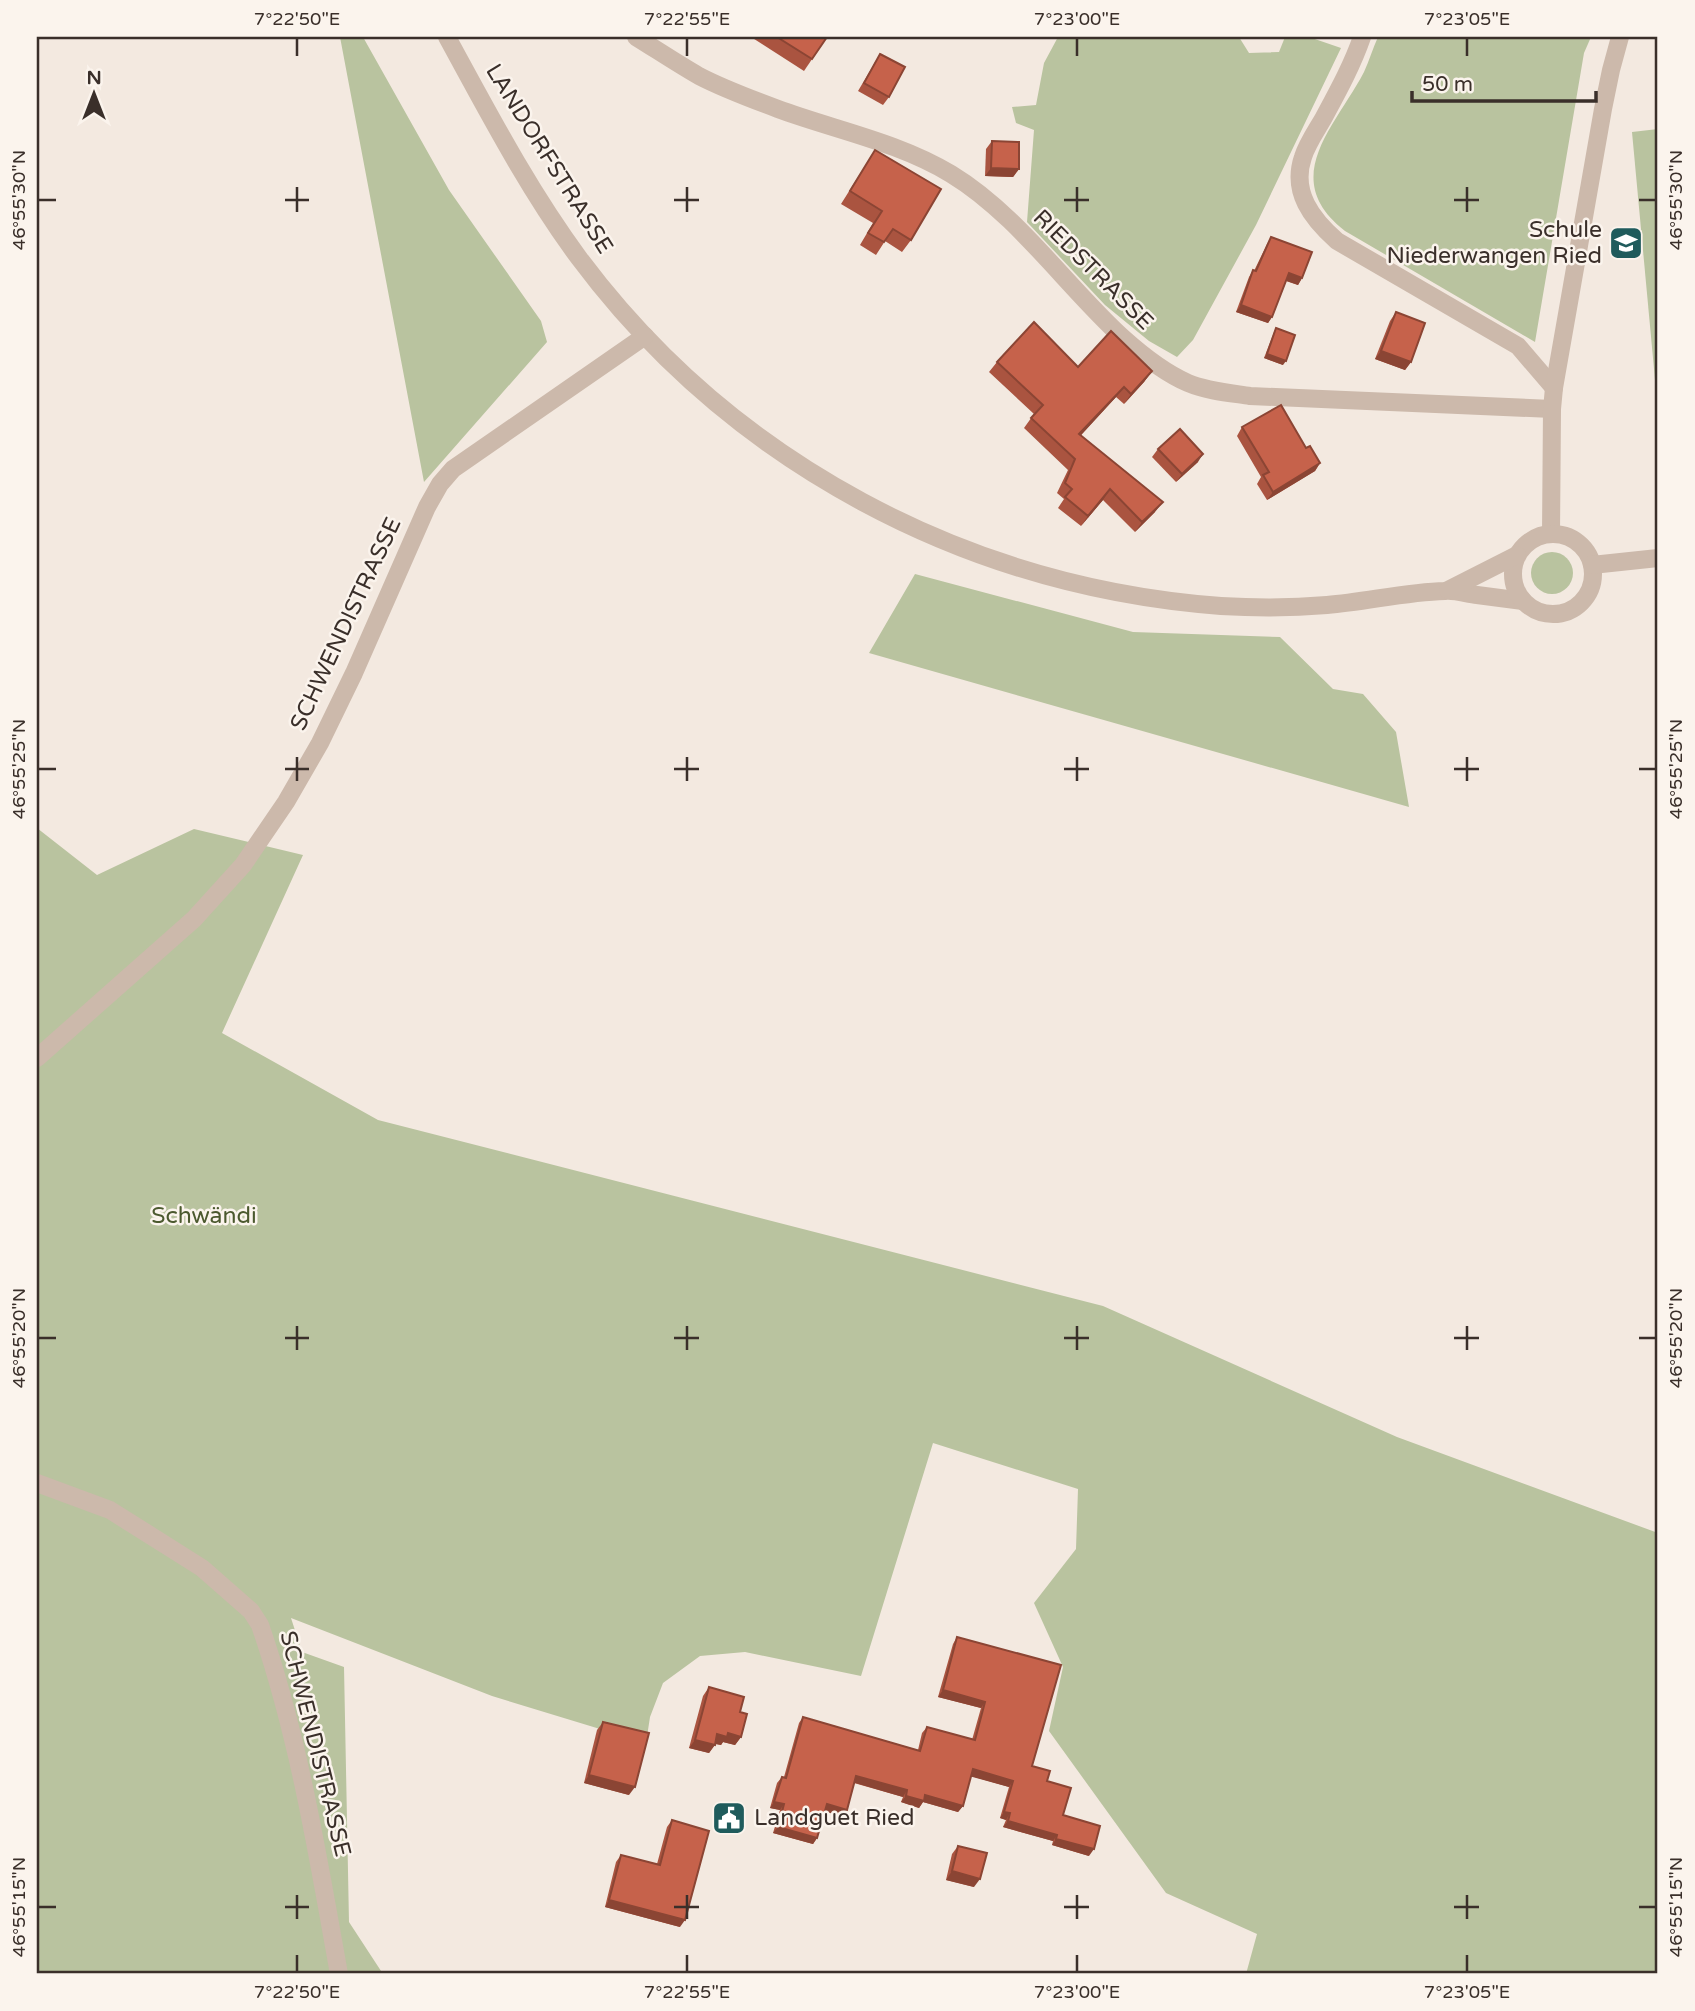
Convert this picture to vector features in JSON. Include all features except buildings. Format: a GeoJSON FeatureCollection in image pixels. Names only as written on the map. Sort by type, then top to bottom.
{"type":"FeatureCollection","features":[{"type":"Feature","properties":{"kind":"street","name":"LANDORFSTRASSE"},"geometry":{"type":"LineString","coordinates":[[447,37],[506,144],[551,218],[592,274],[645,336],[721,407],[749,429],[825,481],[931,537],[1004,564],[1097,589],[1225,606],[1326,605],[1448,590],[1523,601],[1538,611],[1559,613],[1582,601],[1589,591],[1592,565]]}},
{"type":"Feature","properties":{"kind":"street","name":"RIEDSTRASSE"},"geometry":{"type":"LineString","coordinates":[[636,37],[721,86],[778,109],[901,150],[950,173],[997,207],[1082,298],[1134,348],[1191,384],[1250,396],[1552,410]]}},
{"type":"Feature","properties":{"kind":"street"},"geometry":{"type":"LineString","coordinates":[[1362,37],[1303,156],[1300,184],[1309,213],[1336,241],[1518,346],[1554,388]]}},
{"type":"Feature","properties":{"kind":"street"},"geometry":{"type":"LineString","coordinates":[[1620,37],[1603,109],[1554,388],[1551,534],[1562,535],[1581,545],[1592,565],[1658,558]]}},
{"type":"Feature","properties":{"kind":"street","name":"SCHWENDISTRASSE"},"geometry":{"type":"LineString","coordinates":[[37,1058],[194,919],[243,865],[286,802],[320,743],[427,507],[440,484],[453,469],[471,456],[645,336]]}},
{"type":"Feature","properties":{"kind":"street","name":"LANDORFSTRASSE"},"geometry":{"type":"LineString","coordinates":[[1448,590],[1517,555],[1526,544],[1537,537],[1551,534]]}},
{"type":"Feature","properties":{"kind":"street"},"geometry":{"type":"LineString","coordinates":[[1517,555],[1514,584],[1523,601]]}},
{"type":"Feature","properties":{"kind":"street","name":"SCHWENDISTRASSE"},"geometry":{"type":"LineString","coordinates":[[37,1483],[110,1510],[202,1568],[251,1611],[260,1625],[300,1768],[339,1974]]}},
{"type":"Feature","properties":{"kind":"green space"},"geometry":{"type":"Polygon","coordinates":[[[340,37],[363,37],[449,190],[541,321],[547,342],[424,482],[340,37]]]}},
{"type":"Feature","properties":{"kind":"green space"},"geometry":{"type":"Polygon","coordinates":[[[1058,37],[1239,37],[1249,53],[1279,52],[1285,37],[1309,37],[1341,48],[1256,225],[1193,340],[1177,357],[1149,341],[1105,305],[1027,222],[1034,130],[1016,123],[1012,107],[1036,105],[1044,63],[1058,37]]]}},
{"type":"Feature","properties":{"kind":"green space"},"geometry":{"type":"Polygon","coordinates":[[[1378,37],[1591,37],[1584,53],[1535,342],[1345,231],[1325,211],[1315,191],[1314,172],[1318,152],[1364,72],[1378,37]]]}},
{"type":"Feature","properties":{"kind":"green space"},"geometry":{"type":"Polygon","coordinates":[[[1658,129],[1658,412],[1632,132],[1658,129]]]}},
{"type":"Feature","properties":{"kind":"green space"},"geometry":{"type":"Polygon","coordinates":[[[1552,552],[1567,558],[1573,573],[1567,588],[1552,594],[1537,588],[1531,573],[1537,558],[1552,552]]]}},
{"type":"Feature","properties":{"kind":"green space"},"geometry":{"type":"Polygon","coordinates":[[[915,574],[1133,632],[1280,637],[1333,689],[1363,694],[1396,732],[1409,807],[869,653],[915,574]]]}},
{"type":"Feature","properties":{"kind":"green space","name":"Schwändi"},"geometry":{"type":"Polygon","coordinates":[[[37,828],[97,875],[194,829],[303,855],[222,1033],[378,1120],[1103,1306],[1397,1437],[1658,1533],[1658,1974],[1246,1974],[1257,1934],[1166,1893],[1049,1731],[1063,1667],[1034,1603],[1076,1549],[1078,1489],[933,1443],[861,1676],[745,1652],[700,1656],[663,1683],[650,1717],[646,1743],[492,1696],[291,1618],[302,1652],[344,1667],[349,1922],[383,1974],[37,1974],[37,828]]]}},
{"type":"Feature","properties":{"kind":"place","name":"Schule Niederwangen Ried"},"geometry":{"type":"Point","coordinates":[1626,243]}},
{"type":"Feature","properties":{"kind":"place","name":"Landguet Ried"},"geometry":{"type":"Point","coordinates":[729,1818]}}]}
